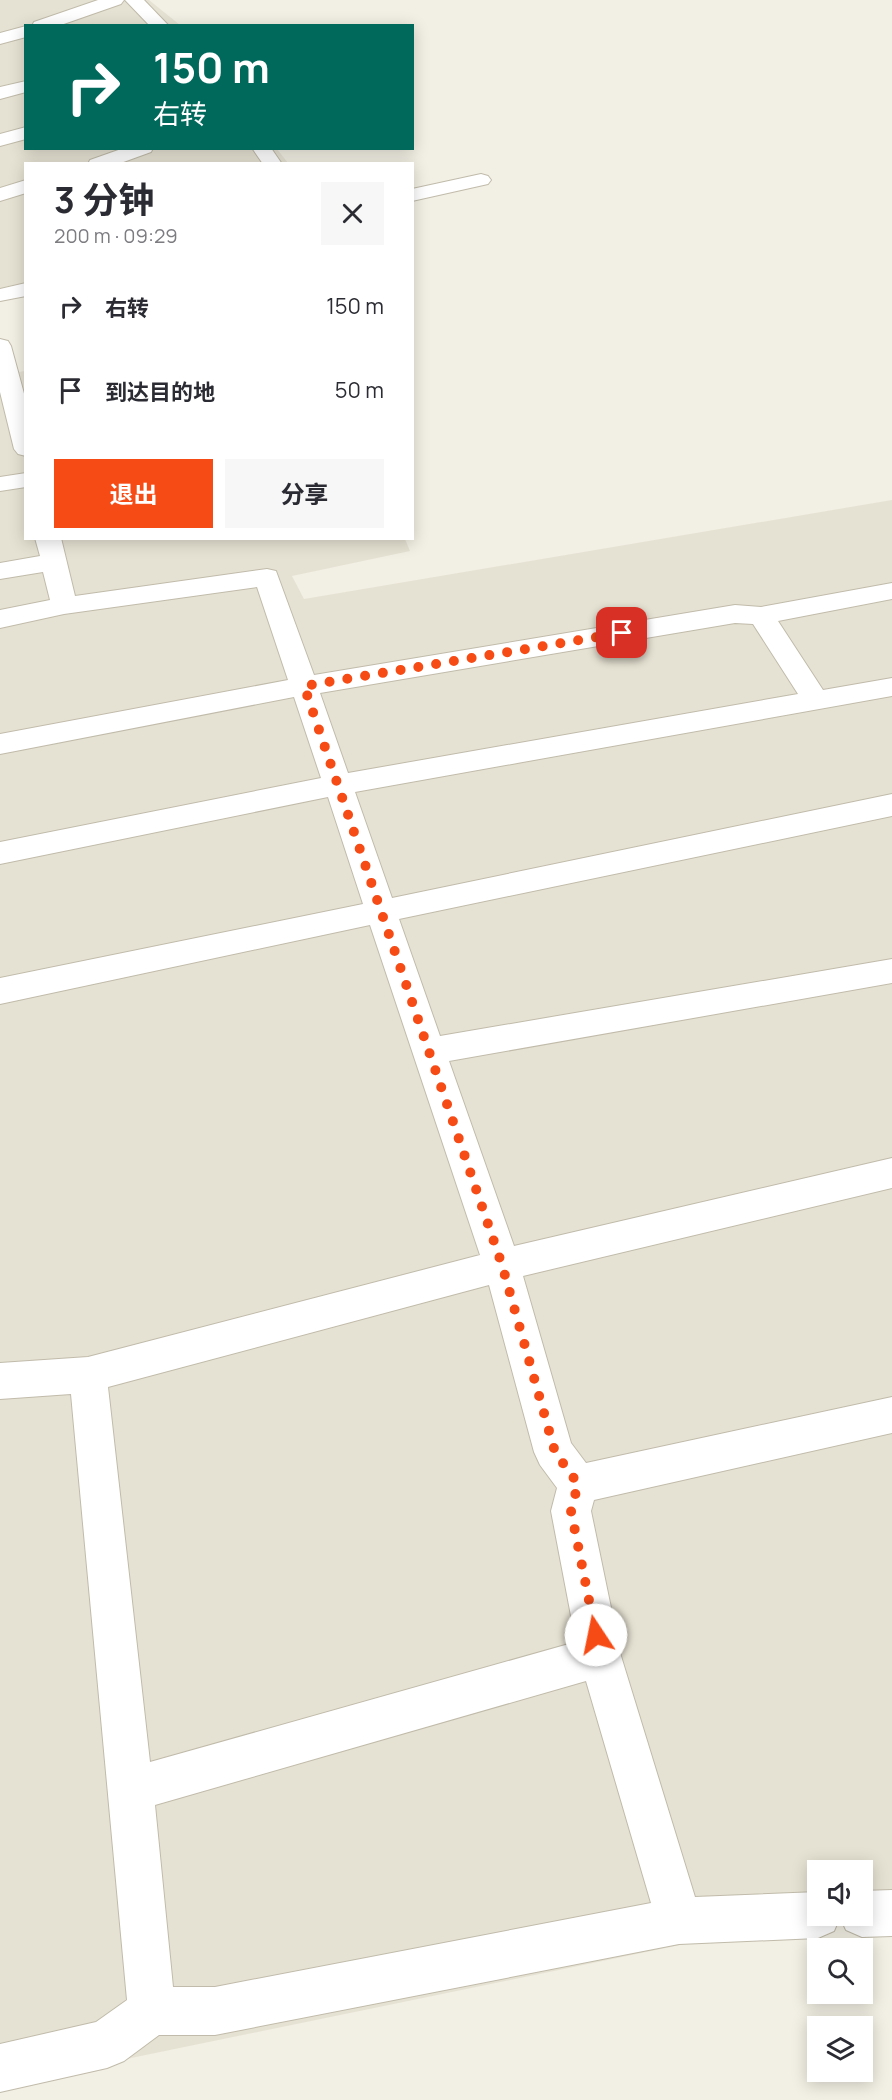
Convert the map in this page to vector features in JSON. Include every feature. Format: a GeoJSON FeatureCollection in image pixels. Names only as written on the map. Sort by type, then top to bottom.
{"type":"FeatureCollection","features":[{"type":"Feature","properties":{"kind":"street"},"geometry":{"type":"LineString","coordinates":[[46,24],[116,0]]}},
{"type":"Feature","properties":{"kind":"street"},"geometry":{"type":"LineString","coordinates":[[135,0],[159,24]]}},
{"type":"Feature","properties":{"kind":"street"},"geometry":{"type":"LineString","coordinates":[[0,39],[24,31]]}},
{"type":"Feature","properties":{"kind":"street"},"geometry":{"type":"LineString","coordinates":[[0,93],[24,87]]}},
{"type":"Feature","properties":{"kind":"street"},"geometry":{"type":"LineString","coordinates":[[0,140],[24,134]]}},
{"type":"Feature","properties":{"kind":"street"},"geometry":{"type":"LineString","coordinates":[[103,162],[138,150]]}},
{"type":"Feature","properties":{"kind":"street"},"geometry":{"type":"LineString","coordinates":[[414,195],[481,180]]}},
{"type":"Feature","properties":{"kind":"street"},"geometry":{"type":"LineString","coordinates":[[0,195],[24,187]]}},
{"type":"Feature","properties":{"kind":"street"},"geometry":{"type":"LineString","coordinates":[[0,295],[24,289]]}},
{"type":"Feature","properties":{"kind":"street"},"geometry":{"type":"LineString","coordinates":[[0,346],[24,441]]}},
{"type":"Feature","properties":{"kind":"street"},"geometry":{"type":"LineString","coordinates":[[0,484],[24,480]]}},
{"type":"Feature","properties":{"kind":"street"},"geometry":{"type":"LineString","coordinates":[[0,571],[51,550],[64,606]]}},
{"type":"Feature","properties":{"kind":"street"},"geometry":{"type":"LineString","coordinates":[[0,620],[64,606],[267,577],[502,1265],[555,1452],[578,1484]]}},
{"type":"Feature","properties":{"kind":"street"},"geometry":{"type":"LineString","coordinates":[[0,744],[304,686],[735,614],[761,616],[892,591]]}},
{"type":"Feature","properties":{"kind":"street"},"geometry":{"type":"LineString","coordinates":[[761,616],[816,700]]}},
{"type":"Feature","properties":{"kind":"street"},"geometry":{"type":"LineString","coordinates":[[0,853],[338,785],[892,687]]}},
{"type":"Feature","properties":{"kind":"street"},"geometry":{"type":"LineString","coordinates":[[0,991],[381,910],[892,806]]}},
{"type":"Feature","properties":{"kind":"street"},"geometry":{"type":"LineString","coordinates":[[429,1051],[892,971]]}},
{"type":"Feature","properties":{"kind":"street"},"geometry":{"type":"LineString","coordinates":[[0,1381],[88,1375],[502,1265],[892,1173]]}},
{"type":"Feature","properties":{"kind":"street"},"geometry":{"type":"LineString","coordinates":[[88,1375],[152,2011]]}},
{"type":"Feature","properties":{"kind":"street"},"geometry":{"type":"LineString","coordinates":[[578,1484],[892,1415]]}},
{"type":"Feature","properties":{"kind":"street"},"geometry":{"type":"LineString","coordinates":[[578,1484],[571,1511],[600,1656],[679,1921]]}},
{"type":"Feature","properties":{"kind":"street"},"geometry":{"type":"LineString","coordinates":[[131,1790],[600,1656]]}},
{"type":"Feature","properties":{"kind":"street"},"geometry":{"type":"LineString","coordinates":[[873,1914],[892,1913]]}},
{"type":"Feature","properties":{"kind":"street"},"geometry":{"type":"LineString","coordinates":[[0,2068],[107,2044],[152,2011],[215,2011],[679,1921],[807,1916]]}},
{"type":"Feature","properties":{"kind":"shaded area"},"geometry":{"type":"Polygon","coordinates":[[[0,0],[149,0],[179,24],[24,24],[24,150],[278,150],[287,162],[24,162],[24,295],[0,302],[0,0]]]}},
{"type":"Feature","properties":{"kind":"shaded area"},"geometry":{"type":"Polygon","coordinates":[[[24,371],[24,540],[405,540],[410,551],[292,576],[304,599],[892,500],[892,1913],[873,1916],[873,1860],[807,1860],[807,1926],[680,1945],[0,2085],[0,375],[24,371]]]}},
{"type":"Feature","properties":{"kind":"route"},"geometry":{"type":"LineString","coordinates":[[596,1635],[571,1511],[578,1484],[555,1452],[502,1265],[304,686],[622,633]]}}]}
